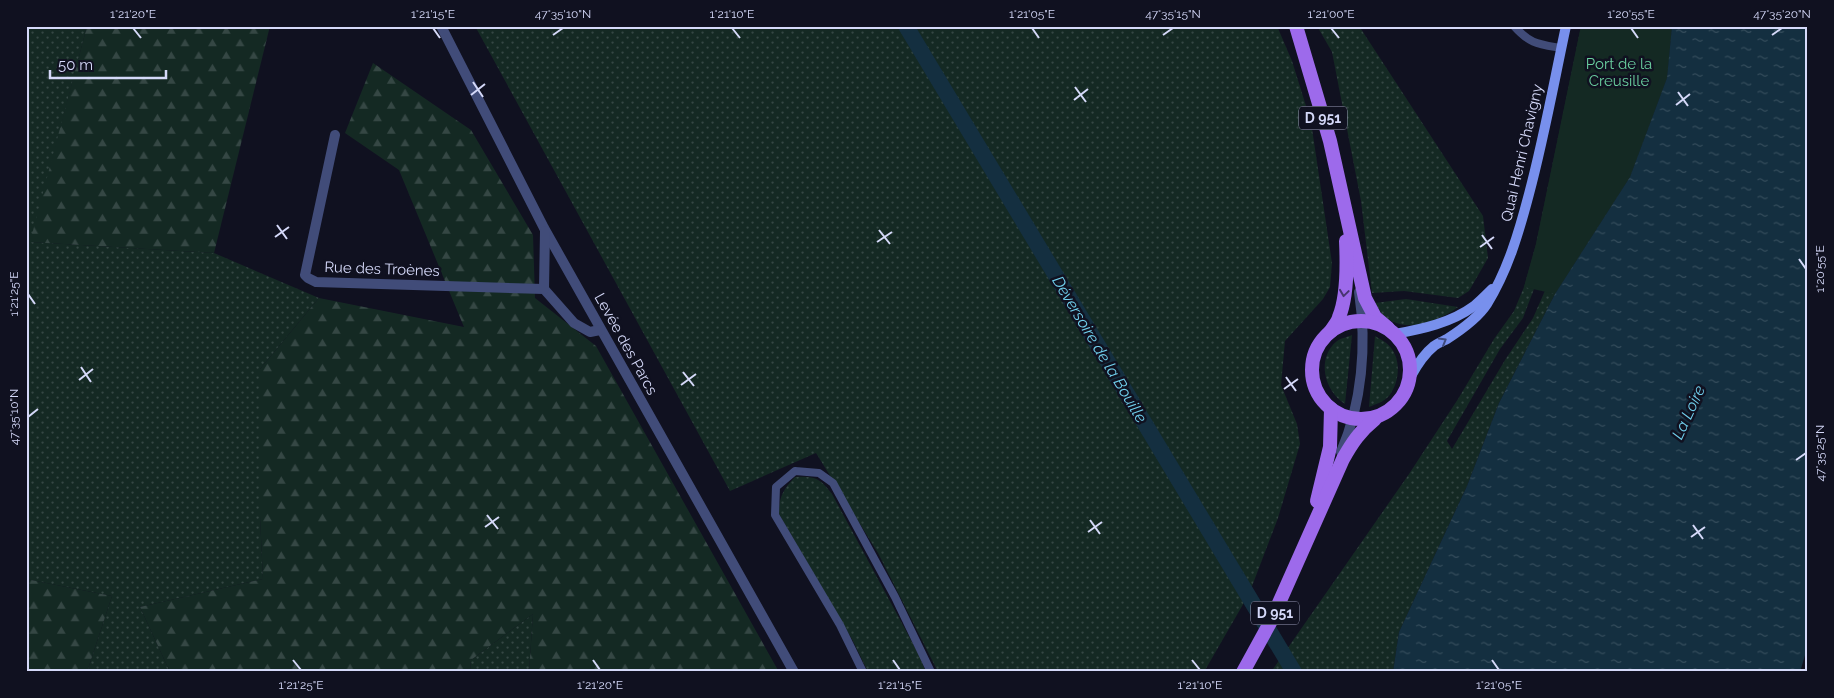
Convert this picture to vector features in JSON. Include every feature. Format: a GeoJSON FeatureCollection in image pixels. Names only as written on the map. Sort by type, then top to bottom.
{"type":"FeatureCollection","features":[{"type":"Feature","properties":{"kind":"main road","name":"D 951"},"geometry":{"type":"LineString","coordinates":[[1296,26],[1330,141],[1365,298],[1375,317],[1391,331]]}},
{"type":"Feature","properties":{"kind":"main road","name":"Quai Henri Chavigny"},"geometry":{"type":"LineString","coordinates":[[1411,376],[1423,357],[1434,346],[1449,338],[1473,320],[1486,305],[1498,284],[1520,228],[1545,130],[1566,26]]}},
{"type":"Feature","properties":{"kind":"main road","name":"D 951"},"geometry":{"type":"LineString","coordinates":[[1330,332],[1340,317],[1347,272],[1346,210]]}},
{"type":"Feature","properties":{"kind":"main road"},"geometry":{"type":"LineString","coordinates":[[1391,331],[1430,327],[1449,320],[1474,306],[1498,284]]}},
{"type":"Feature","properties":{"kind":"main road"},"geometry":{"type":"LineString","coordinates":[[1362,321],[1378,324],[1391,331],[1402,343],[1408,353],[1411,364],[1411,376],[1407,390],[1400,402],[1390,411],[1377,417],[1362,420],[1341,416],[1331,409],[1319,395],[1312,378],[1312,365],[1315,353],[1321,342],[1330,332],[1348,323],[1362,321]]}},
{"type":"Feature","properties":{"kind":"main road","name":"D 951"},"geometry":{"type":"LineString","coordinates":[[1301,552],[1322,485],[1330,447],[1331,409]]}},
{"type":"Feature","properties":{"kind":"main road","name":"D 951"},"geometry":{"type":"LineString","coordinates":[[1243,672],[1271,620],[1352,442],[1362,429],[1377,417]]}},
{"type":"Feature","properties":{"kind":"street","name":"Levée des Parcs"},"geometry":{"type":"LineString","coordinates":[[441,26],[545,230],[794,672]]}},
{"type":"Feature","properties":{"kind":"street","name":"Rue des Troènes"},"geometry":{"type":"LineString","coordinates":[[335,135],[305,274],[308,278],[316,282],[544,289]]}},
{"type":"Feature","properties":{"kind":"street"},"geometry":{"type":"LineString","coordinates":[[1301,552],[1349,434],[1356,407],[1362,348],[1362,311],[1346,210]]}},
{"type":"Feature","properties":{"kind":"street"},"geometry":{"type":"LineString","coordinates":[[545,230],[544,289],[574,323],[590,332],[600,330]]}},
{"type":"Feature","properties":{"kind":"lane"},"geometry":{"type":"LineString","coordinates":[[1514,26],[1525,38],[1540,44],[1561,48]]}},
{"type":"Feature","properties":{"kind":"lane"},"geometry":{"type":"LineString","coordinates":[[863,672],[840,625],[775,515],[776,488],[795,471],[819,473],[833,483],[895,597],[931,672]]}},
{"type":"Feature","properties":{"kind":"green space"},"geometry":{"type":"Polygon","coordinates":[[[26,26],[87,26],[31,242],[214,253],[319,298],[260,369],[260,517],[263,579],[140,607],[170,672],[87,672],[112,596],[26,579],[26,26]]]}},
{"type":"Feature","properties":{"kind":"green space"},"geometry":{"type":"Polygon","coordinates":[[[87,26],[270,26],[214,253],[30,242],[87,26]]]}},
{"type":"Feature","properties":{"kind":"green space"},"geometry":{"type":"Polygon","coordinates":[[[475,26],[1277,26],[1292,61],[1311,122],[1332,263],[1330,287],[1323,299],[1285,341],[1281,385],[1297,424],[1300,444],[1278,518],[1249,594],[1204,672],[938,672],[878,553],[816,453],[730,491],[475,26]]]}},
{"type":"Feature","properties":{"kind":"green space"},"geometry":{"type":"Polygon","coordinates":[[[1317,26],[1359,26],[1483,216],[1488,258],[1469,291],[1458,298],[1404,291],[1372,293],[1361,201],[1332,52],[1317,26]]]}},
{"type":"Feature","properties":{"kind":"green space"},"geometry":{"type":"Polygon","coordinates":[[[1581,26],[1608,26],[1534,289],[1523,318],[1500,349],[1447,441],[1452,449],[1505,360],[1533,318],[1544,293],[1577,196],[1672,26],[1667,78],[1630,177],[1555,294],[1499,403],[1467,486],[1399,632],[1393,672],[1271,672],[1409,474],[1458,399],[1494,339],[1514,311],[1524,287],[1536,244],[1581,26]]]}},
{"type":"Feature","properties":{"kind":"green space","name":"Port de la Creusille"},"geometry":{"type":"Polygon","coordinates":[[[1581,26],[1672,26],[1667,78],[1630,177],[1555,294],[1524,287],[1536,244],[1581,26]]]}},
{"type":"Feature","properties":{"kind":"green space"},"geometry":{"type":"Polygon","coordinates":[[[373,63],[471,130],[533,235],[535,298],[596,346],[779,672],[529,672],[533,614],[471,660],[470,672],[170,672],[140,607],[263,579],[260,517],[260,369],[319,298],[464,327],[399,170],[345,133],[373,63]]]}},
{"type":"Feature","properties":{"kind":"green space"},"geometry":{"type":"Polygon","coordinates":[[[1406,299],[1458,307],[1432,321],[1422,324],[1402,325],[1384,316],[1375,303],[1406,299]]]}},
{"type":"Feature","properties":{"kind":"green space"},"geometry":{"type":"Polygon","coordinates":[[[1352,335],[1345,404],[1332,391],[1325,374],[1325,365],[1326,356],[1330,348],[1337,341],[1352,335]]]}},
{"type":"Feature","properties":{"kind":"green space"},"geometry":{"type":"Polygon","coordinates":[[[1375,336],[1391,347],[1397,360],[1398,368],[1396,383],[1389,396],[1369,407],[1375,336]]]}},
{"type":"Feature","properties":{"kind":"green space"},"geometry":{"type":"Polygon","coordinates":[[[795,477],[816,479],[824,484],[832,494],[918,653],[926,672],[868,672],[853,641],[779,514],[782,494],[795,477]]]}},
{"type":"Feature","properties":{"kind":"green space"},"geometry":{"type":"Polygon","coordinates":[[[26,579],[112,596],[87,672],[26,672],[26,579]]]}},
{"type":"Feature","properties":{"kind":"green space"},"geometry":{"type":"Polygon","coordinates":[[[533,614],[529,672],[470,672],[471,660],[533,614]]]}},
{"type":"Feature","properties":{"kind":"water","name":"La Loire"},"geometry":{"type":"Polygon","coordinates":[[[1672,26],[1808,26],[1808,645],[1800,672],[1393,672],[1399,632],[1467,486],[1499,403],[1555,294],[1630,177],[1667,78],[1672,26]]]}},
{"type":"Feature","properties":{"kind":"waterway","name":"Déversoire de la Bouille"},"geometry":{"type":"LineString","coordinates":[[906,26],[1294,672]]}}]}
